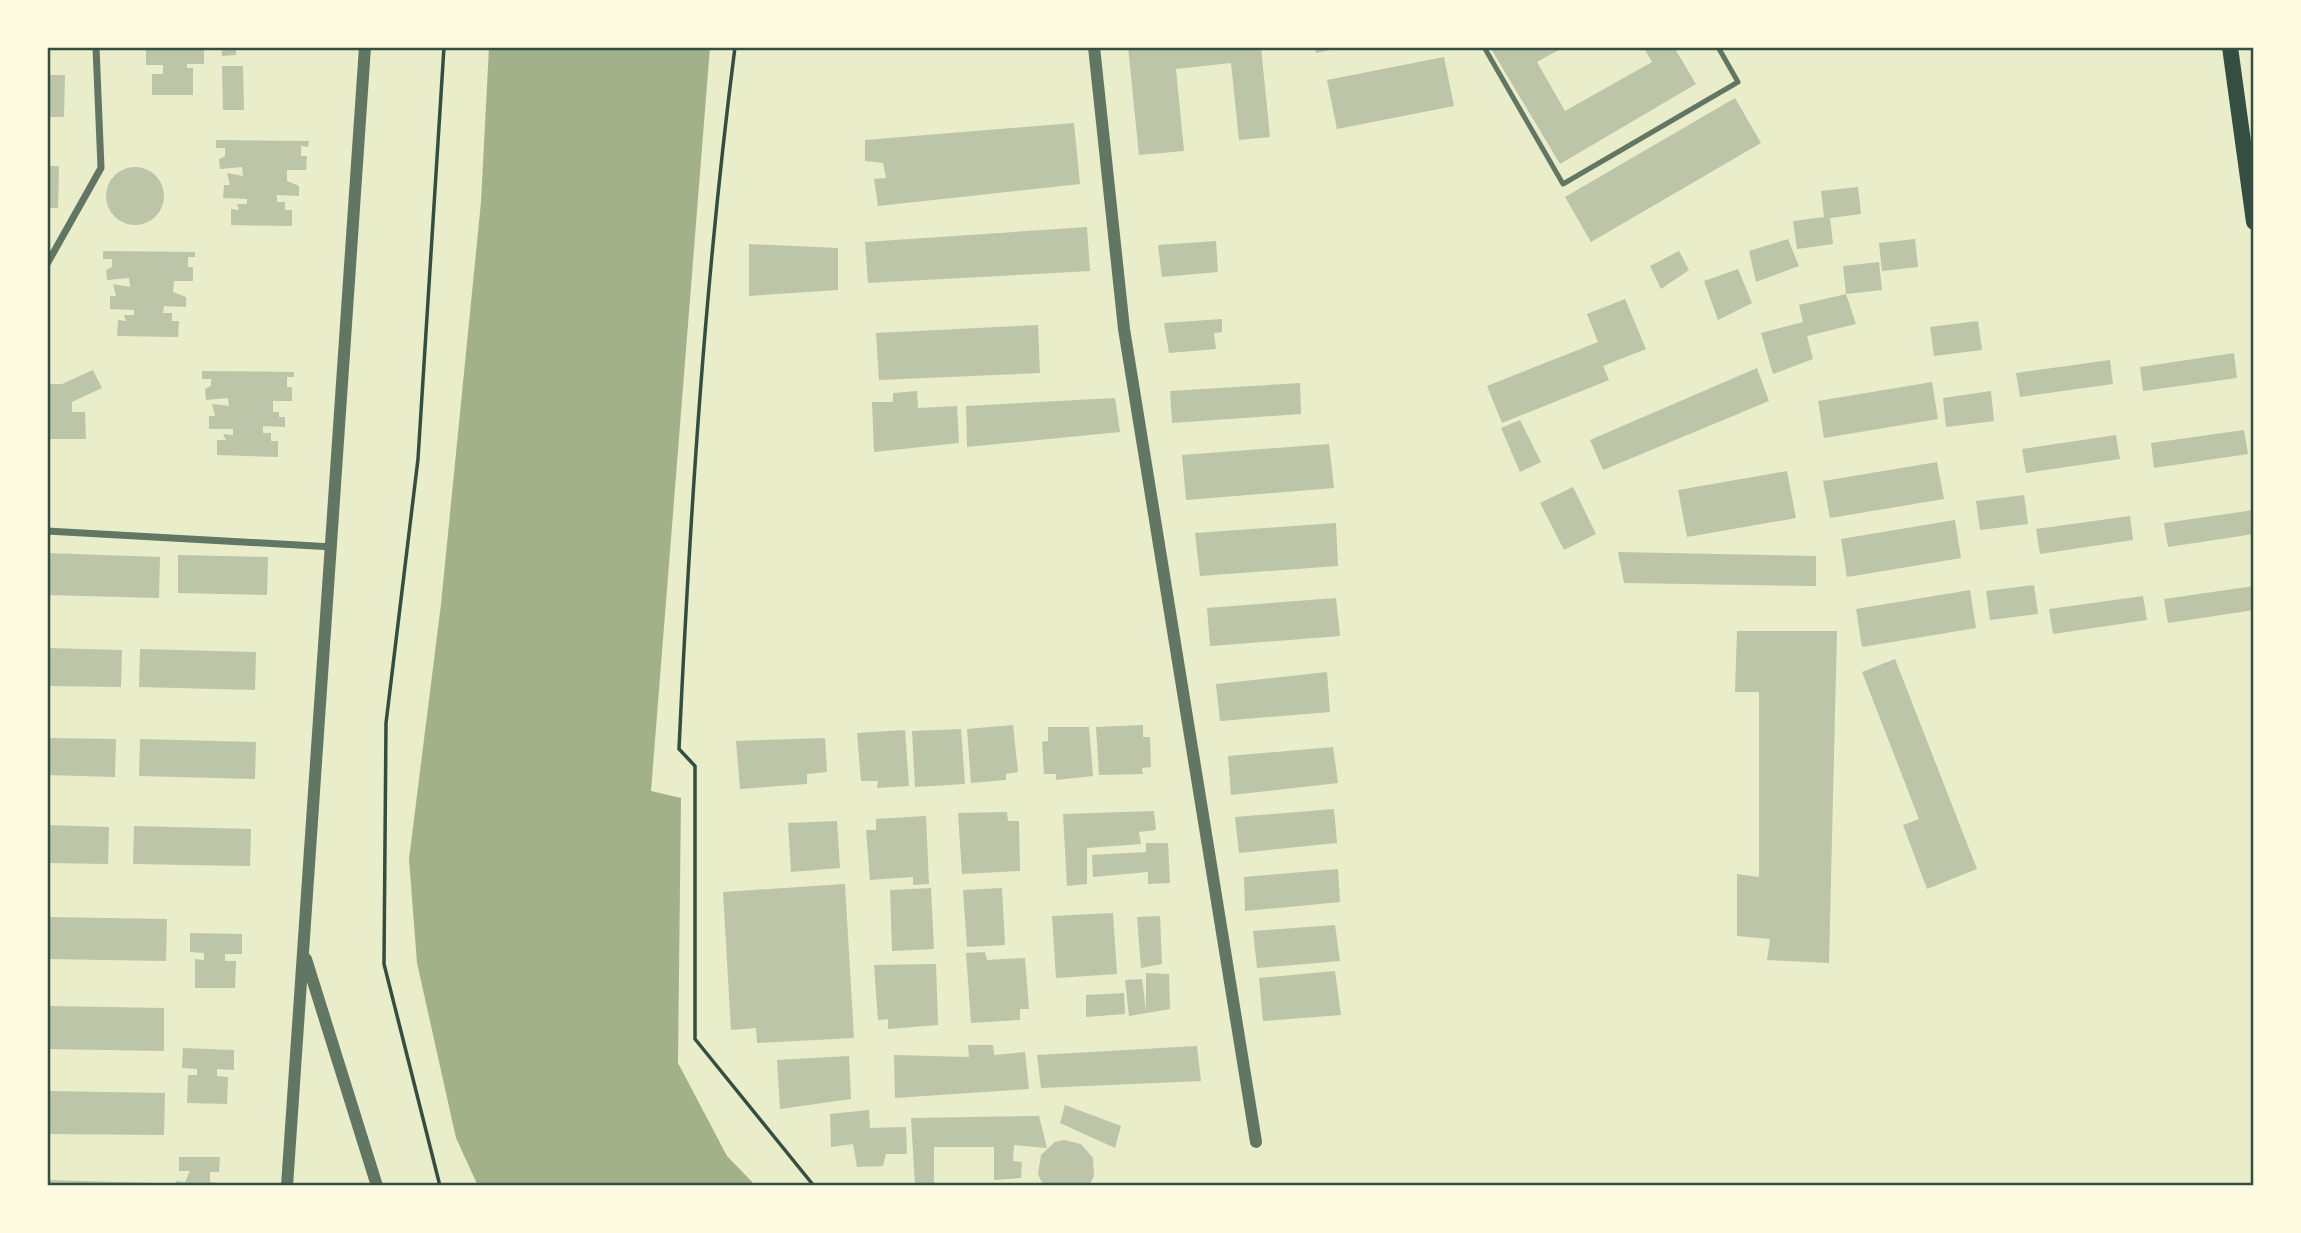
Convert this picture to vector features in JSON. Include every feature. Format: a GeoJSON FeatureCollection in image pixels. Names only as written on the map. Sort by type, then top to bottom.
{"type":"FeatureCollection","features":[{"type":"Feature","properties":{"kind":"main road"},"geometry":{"type":"LineString","coordinates":[[2230,47],[2254,222]]}},
{"type":"Feature","properties":{"kind":"street"},"geometry":{"type":"LineString","coordinates":[[47,264],[101,168],[96,47]]}},
{"type":"Feature","properties":{"kind":"street"},"geometry":{"type":"LineString","coordinates":[[287,1186],[333,547],[365,47]]}},
{"type":"Feature","properties":{"kind":"street"},"geometry":{"type":"LineString","coordinates":[[1094,47],[1124,329],[1256,1142]]}},
{"type":"Feature","properties":{"kind":"street"},"geometry":{"type":"LineString","coordinates":[[47,531],[333,547]]}},
{"type":"Feature","properties":{"kind":"street"},"geometry":{"type":"LineString","coordinates":[[304,952],[377,1186]]}},
{"type":"Feature","properties":{"kind":"lane"},"geometry":{"type":"LineString","coordinates":[[1484,47],[1563,184],[1738,82],[1718,47]]}},
{"type":"Feature","properties":{"kind":"path"},"geometry":{"type":"LineString","coordinates":[[440,1186],[384,964],[386,723],[418,458],[444,47]]}},
{"type":"Feature","properties":{"kind":"path"},"geometry":{"type":"LineString","coordinates":[[735,47],[723,142],[688,567],[679,749],[695,766],[695,1039],[814,1186]]}},
{"type":"Feature","properties":{"kind":"shaded area"},"geometry":{"type":"Polygon","coordinates":[[[489,47],[710,47],[651,791],[681,798],[678,1063],[727,1156],[756,1186],[478,1186],[456,1138],[417,963],[409,859],[441,604],[481,202],[489,47]]]}},
{"type":"Feature","properties":{"kind":"building"},"geometry":{"type":"Polygon","coordinates":[[[146,47],[204,47],[204,64],[187,64],[187,68],[193,68],[193,95],[152,95],[152,74],[163,74],[163,65],[146,65],[146,47]]]}},
{"type":"Feature","properties":{"kind":"building"},"geometry":{"type":"Polygon","coordinates":[[[221,47],[236,47],[236,55],[222,56],[221,47]]]}},
{"type":"Feature","properties":{"kind":"building"},"geometry":{"type":"Polygon","coordinates":[[[1128,47],[1261,47],[1270,137],[1239,140],[1231,63],[1176,69],[1184,151],[1139,155],[1128,47]]]}},
{"type":"Feature","properties":{"kind":"building"},"geometry":{"type":"Polygon","coordinates":[[[1315,47],[1338,47],[1339,48],[1316,53],[1315,47]]]}},
{"type":"Feature","properties":{"kind":"building"},"geometry":{"type":"Polygon","coordinates":[[[1490,47],[1564,47],[1537,62],[1565,111],[1652,62],[1643,47],[1674,47],[1696,84],[1560,164],[1490,47]]]}},
{"type":"Feature","properties":{"kind":"building"},"geometry":{"type":"Polygon","coordinates":[[[1444,57],[1454,106],[1337,129],[1327,80],[1444,57]]]}},
{"type":"Feature","properties":{"kind":"building"},"geometry":{"type":"Polygon","coordinates":[[[222,66],[243,66],[244,110],[223,110],[222,66]]]}},
{"type":"Feature","properties":{"kind":"building"},"geometry":{"type":"Polygon","coordinates":[[[47,75],[65,75],[64,117],[47,117],[47,75]]]}},
{"type":"Feature","properties":{"kind":"building"},"geometry":{"type":"Polygon","coordinates":[[[1735,98],[1761,143],[1591,242],[1565,197],[1735,98]]]}},
{"type":"Feature","properties":{"kind":"building"},"geometry":{"type":"Polygon","coordinates":[[[1074,123],[1080,184],[878,206],[874,179],[886,178],[883,163],[865,161],[865,140],[1074,123]]]}},
{"type":"Feature","properties":{"kind":"building"},"geometry":{"type":"Polygon","coordinates":[[[216,140],[309,141],[308,147],[301,146],[301,156],[307,156],[306,170],[287,170],[287,181],[299,186],[299,196],[277,195],[277,202],[285,202],[285,210],[292,210],[292,226],[231,225],[231,209],[239,210],[237,204],[247,204],[247,199],[223,198],[224,185],[230,185],[227,173],[243,176],[242,167],[220,169],[219,159],[225,156],[225,148],[216,148],[216,140]]]}},
{"type":"Feature","properties":{"kind":"building"},"geometry":{"type":"Polygon","coordinates":[[[47,166],[59,166],[58,208],[47,208],[47,166]]]}},
{"type":"Feature","properties":{"kind":"building"},"geometry":{"type":"Polygon","coordinates":[[[129,167],[141,167],[156,175],[164,190],[164,202],[156,217],[141,225],[129,225],[114,217],[106,202],[106,190],[114,175],[129,167]]]}},
{"type":"Feature","properties":{"kind":"building"},"geometry":{"type":"Polygon","coordinates":[[[1858,187],[1861,214],[1830,218],[1833,244],[1797,249],[1793,221],[1824,217],[1821,191],[1858,187]]]}},
{"type":"Feature","properties":{"kind":"building"},"geometry":{"type":"Polygon","coordinates":[[[1087,227],[1090,271],[868,283],[865,242],[1087,227]]]}},
{"type":"Feature","properties":{"kind":"building"},"geometry":{"type":"Polygon","coordinates":[[[1788,239],[1799,266],[1756,282],[1749,251],[1788,239]]]}},
{"type":"Feature","properties":{"kind":"building"},"geometry":{"type":"Polygon","coordinates":[[[1915,239],[1918,267],[1882,271],[1879,243],[1915,239]]]}},
{"type":"Feature","properties":{"kind":"building"},"geometry":{"type":"Polygon","coordinates":[[[1216,241],[1218,272],[1162,277],[1158,245],[1216,241]]]}},
{"type":"Feature","properties":{"kind":"building"},"geometry":{"type":"Polygon","coordinates":[[[749,244],[838,248],[838,290],[749,296],[749,244]]]}},
{"type":"Feature","properties":{"kind":"building"},"geometry":{"type":"Polygon","coordinates":[[[103,251],[195,252],[195,257],[188,257],[188,267],[193,267],[193,281],[174,281],[173,292],[186,297],[186,307],[164,306],[163,313],[172,313],[172,321],[179,321],[178,337],[117,336],[118,320],[126,321],[124,315],[134,315],[134,310],[110,309],[110,296],[116,296],[113,284],[130,287],[129,278],[107,280],[106,270],[112,267],[112,259],[103,259],[103,251]]]}},
{"type":"Feature","properties":{"kind":"building"},"geometry":{"type":"Polygon","coordinates":[[[1679,251],[1689,270],[1661,289],[1650,266],[1679,251]]]}},
{"type":"Feature","properties":{"kind":"building"},"geometry":{"type":"Polygon","coordinates":[[[1879,262],[1882,290],[1846,294],[1843,266],[1879,262]]]}},
{"type":"Feature","properties":{"kind":"building"},"geometry":{"type":"Polygon","coordinates":[[[1738,269],[1752,303],[1718,320],[1704,281],[1738,269]]]}},
{"type":"Feature","properties":{"kind":"building"},"geometry":{"type":"Polygon","coordinates":[[[1846,294],[1856,324],[1807,336],[1813,359],[1773,374],[1761,333],[1803,322],[1799,305],[1846,294]]]}},
{"type":"Feature","properties":{"kind":"building"},"geometry":{"type":"Polygon","coordinates":[[[1625,299],[1646,349],[1603,366],[1609,380],[1502,423],[1487,386],[1598,342],[1587,314],[1625,299]]]}},
{"type":"Feature","properties":{"kind":"building"},"geometry":{"type":"Polygon","coordinates":[[[1222,319],[1222,332],[1214,333],[1216,349],[1169,353],[1164,323],[1222,319]]]}},
{"type":"Feature","properties":{"kind":"building"},"geometry":{"type":"Polygon","coordinates":[[[1978,321],[1982,350],[1934,356],[1930,327],[1978,321]]]}},
{"type":"Feature","properties":{"kind":"building"},"geometry":{"type":"Polygon","coordinates":[[[1038,325],[1040,373],[879,380],[876,333],[1038,325]]]}},
{"type":"Feature","properties":{"kind":"building"},"geometry":{"type":"Polygon","coordinates":[[[2234,353],[2237,378],[2143,391],[2140,367],[2234,353]]]}},
{"type":"Feature","properties":{"kind":"building"},"geometry":{"type":"Polygon","coordinates":[[[2110,360],[2113,384],[2020,397],[2016,373],[2110,360]]]}},
{"type":"Feature","properties":{"kind":"building"},"geometry":{"type":"Polygon","coordinates":[[[1757,368],[1769,401],[1603,470],[1590,440],[1757,368]]]}},
{"type":"Feature","properties":{"kind":"building"},"geometry":{"type":"Polygon","coordinates":[[[93,370],[102,388],[72,402],[72,412],[85,412],[86,439],[47,439],[47,384],[62,384],[93,370]]]}},
{"type":"Feature","properties":{"kind":"building"},"geometry":{"type":"Polygon","coordinates":[[[202,371],[294,372],[294,377],[287,377],[287,387],[292,387],[292,401],[273,401],[273,412],[279,412],[279,417],[285,417],[285,427],[263,426],[263,433],[271,433],[271,441],[278,441],[278,457],[217,455],[217,440],[226,440],[223,434],[233,435],[233,429],[209,429],[209,416],[215,416],[212,404],[229,406],[228,398],[206,400],[205,389],[211,386],[211,379],[202,379],[202,371]]]}},
{"type":"Feature","properties":{"kind":"building"},"geometry":{"type":"Polygon","coordinates":[[[1932,382],[1938,419],[1824,438],[1818,401],[1932,382]]]}},
{"type":"Feature","properties":{"kind":"building"},"geometry":{"type":"Polygon","coordinates":[[[1300,383],[1301,414],[1172,423],[1170,391],[1300,383]]]}},
{"type":"Feature","properties":{"kind":"building"},"geometry":{"type":"Polygon","coordinates":[[[917,391],[918,408],[957,406],[959,443],[874,452],[872,402],[893,402],[893,393],[917,391]]]}},
{"type":"Feature","properties":{"kind":"building"},"geometry":{"type":"Polygon","coordinates":[[[1991,391],[1994,421],[1946,427],[1943,398],[1991,391]]]}},
{"type":"Feature","properties":{"kind":"building"},"geometry":{"type":"Polygon","coordinates":[[[1115,398],[1120,432],[967,447],[966,406],[1115,398]]]}},
{"type":"Feature","properties":{"kind":"building"},"geometry":{"type":"Polygon","coordinates":[[[1520,420],[1541,462],[1520,472],[1501,428],[1520,420]]]}},
{"type":"Feature","properties":{"kind":"building"},"geometry":{"type":"Polygon","coordinates":[[[2244,430],[2248,454],[2154,468],[2151,443],[2244,430]]]}},
{"type":"Feature","properties":{"kind":"building"},"geometry":{"type":"Polygon","coordinates":[[[2116,435],[2120,459],[2026,473],[2022,449],[2116,435]]]}},
{"type":"Feature","properties":{"kind":"building"},"geometry":{"type":"Polygon","coordinates":[[[1329,444],[1334,488],[1186,500],[1182,455],[1329,444]]]}},
{"type":"Feature","properties":{"kind":"building"},"geometry":{"type":"Polygon","coordinates":[[[1937,462],[1944,499],[1830,518],[1823,481],[1937,462]]]}},
{"type":"Feature","properties":{"kind":"building"},"geometry":{"type":"Polygon","coordinates":[[[1787,471],[1796,518],[1687,537],[1678,490],[1787,471]]]}},
{"type":"Feature","properties":{"kind":"building"},"geometry":{"type":"Polygon","coordinates":[[[1573,487],[1596,534],[1564,550],[1540,503],[1573,487]]]}},
{"type":"Feature","properties":{"kind":"building"},"geometry":{"type":"Polygon","coordinates":[[[2024,495],[2028,524],[1980,530],[1976,501],[2024,495]]]}},
{"type":"Feature","properties":{"kind":"building"},"geometry":{"type":"Polygon","coordinates":[[[2254,510],[2254,534],[2168,547],[2164,523],[2254,510]]]}},
{"type":"Feature","properties":{"kind":"building"},"geometry":{"type":"Polygon","coordinates":[[[2130,516],[2133,540],[2040,554],[2036,529],[2130,516]]]}},
{"type":"Feature","properties":{"kind":"building"},"geometry":{"type":"Polygon","coordinates":[[[1955,520],[1961,558],[1847,577],[1841,539],[1955,520]]]}},
{"type":"Feature","properties":{"kind":"building"},"geometry":{"type":"Polygon","coordinates":[[[1336,523],[1338,566],[1200,576],[1195,533],[1336,523]]]}},
{"type":"Feature","properties":{"kind":"building"},"geometry":{"type":"Polygon","coordinates":[[[1618,552],[1816,556],[1816,586],[1624,583],[1618,552]]]}},
{"type":"Feature","properties":{"kind":"building"},"geometry":{"type":"Polygon","coordinates":[[[47,553],[160,557],[159,598],[47,595],[47,553]]]}},
{"type":"Feature","properties":{"kind":"building"},"geometry":{"type":"Polygon","coordinates":[[[178,555],[268,557],[267,595],[178,593],[178,555]]]}},
{"type":"Feature","properties":{"kind":"building"},"geometry":{"type":"Polygon","coordinates":[[[2034,585],[2038,614],[1990,620],[1986,591],[2034,585]]]}},
{"type":"Feature","properties":{"kind":"building"},"geometry":{"type":"Polygon","coordinates":[[[2254,586],[2254,610],[2168,623],[2164,599],[2254,586]]]}},
{"type":"Feature","properties":{"kind":"building"},"geometry":{"type":"Polygon","coordinates":[[[1970,590],[1976,628],[1862,647],[1856,609],[1970,590]]]}},
{"type":"Feature","properties":{"kind":"building"},"geometry":{"type":"Polygon","coordinates":[[[2143,596],[2147,620],[2053,634],[2049,609],[2143,596]]]}},
{"type":"Feature","properties":{"kind":"building"},"geometry":{"type":"Polygon","coordinates":[[[1336,598],[1340,636],[1210,646],[1207,608],[1336,598]]]}},
{"type":"Feature","properties":{"kind":"building"},"geometry":{"type":"Polygon","coordinates":[[[1737,631],[1837,631],[1829,963],[1767,960],[1770,939],[1737,936],[1737,874],[1759,877],[1759,692],[1735,692],[1737,631]]]}},
{"type":"Feature","properties":{"kind":"building"},"geometry":{"type":"Polygon","coordinates":[[[47,648],[122,650],[121,687],[47,686],[47,648]]]}},
{"type":"Feature","properties":{"kind":"building"},"geometry":{"type":"Polygon","coordinates":[[[140,649],[256,652],[255,690],[139,687],[140,649]]]}},
{"type":"Feature","properties":{"kind":"building"},"geometry":{"type":"Polygon","coordinates":[[[1895,659],[1977,869],[1927,889],[1903,825],[1919,819],[1862,672],[1895,659]]]}},
{"type":"Feature","properties":{"kind":"building"},"geometry":{"type":"Polygon","coordinates":[[[1327,672],[1330,712],[1220,721],[1216,684],[1327,672]]]}},
{"type":"Feature","properties":{"kind":"building"},"geometry":{"type":"Polygon","coordinates":[[[1013,725],[1018,772],[1006,774],[1006,780],[971,783],[967,729],[1013,725]]]}},
{"type":"Feature","properties":{"kind":"building"},"geometry":{"type":"Polygon","coordinates":[[[1143,725],[1143,737],[1150,737],[1151,767],[1142,768],[1143,774],[1099,775],[1096,727],[1143,725]]]}},
{"type":"Feature","properties":{"kind":"building"},"geometry":{"type":"Polygon","coordinates":[[[1048,727],[1089,727],[1093,776],[1056,780],[1056,774],[1044,774],[1042,742],[1048,741],[1048,727]]]}},
{"type":"Feature","properties":{"kind":"building"},"geometry":{"type":"Polygon","coordinates":[[[961,729],[965,784],[915,787],[912,731],[961,729]]]}},
{"type":"Feature","properties":{"kind":"building"},"geometry":{"type":"Polygon","coordinates":[[[905,730],[909,786],[877,788],[878,781],[861,781],[857,733],[905,730]]]}},
{"type":"Feature","properties":{"kind":"building"},"geometry":{"type":"Polygon","coordinates":[[[47,738],[116,739],[115,777],[47,775],[47,738]]]}},
{"type":"Feature","properties":{"kind":"building"},"geometry":{"type":"Polygon","coordinates":[[[825,738],[827,772],[807,774],[807,784],[740,789],[736,741],[825,738]]]}},
{"type":"Feature","properties":{"kind":"building"},"geometry":{"type":"Polygon","coordinates":[[[140,739],[256,742],[255,779],[139,776],[140,739]]]}},
{"type":"Feature","properties":{"kind":"building"},"geometry":{"type":"Polygon","coordinates":[[[1333,747],[1338,783],[1231,795],[1228,756],[1333,747]]]}},
{"type":"Feature","properties":{"kind":"building"},"geometry":{"type":"Polygon","coordinates":[[[1334,809],[1337,843],[1239,853],[1235,817],[1334,809]]]}},
{"type":"Feature","properties":{"kind":"building"},"geometry":{"type":"Polygon","coordinates":[[[1154,811],[1156,830],[1139,832],[1141,844],[1087,848],[1087,884],[1067,886],[1063,814],[1154,811]]]}},
{"type":"Feature","properties":{"kind":"building"},"geometry":{"type":"Polygon","coordinates":[[[1007,812],[1008,821],[1019,821],[1020,871],[962,874],[958,813],[1007,812]]]}},
{"type":"Feature","properties":{"kind":"building"},"geometry":{"type":"Polygon","coordinates":[[[926,816],[929,884],[913,885],[913,877],[870,880],[866,830],[876,830],[876,819],[926,816]]]}},
{"type":"Feature","properties":{"kind":"building"},"geometry":{"type":"Polygon","coordinates":[[[837,821],[840,868],[791,872],[788,823],[837,821]]]}},
{"type":"Feature","properties":{"kind":"building"},"geometry":{"type":"Polygon","coordinates":[[[47,825],[109,827],[108,864],[47,863],[47,825]]]}},
{"type":"Feature","properties":{"kind":"building"},"geometry":{"type":"Polygon","coordinates":[[[134,826],[251,829],[250,866],[133,864],[134,826]]]}},
{"type":"Feature","properties":{"kind":"building"},"geometry":{"type":"Polygon","coordinates":[[[1146,843],[1168,843],[1170,883],[1148,884],[1148,872],[1093,877],[1092,855],[1146,852],[1146,843]]]}},
{"type":"Feature","properties":{"kind":"building"},"geometry":{"type":"Polygon","coordinates":[[[1338,869],[1340,902],[1245,911],[1244,877],[1338,869]]]}},
{"type":"Feature","properties":{"kind":"building"},"geometry":{"type":"Polygon","coordinates":[[[845,884],[854,1038],[757,1043],[756,1028],[731,1030],[723,892],[845,884]]]}},
{"type":"Feature","properties":{"kind":"building"},"geometry":{"type":"Polygon","coordinates":[[[931,888],[934,949],[892,951],[890,890],[931,888]]]}},
{"type":"Feature","properties":{"kind":"building"},"geometry":{"type":"Polygon","coordinates":[[[1002,888],[1005,945],[967,947],[963,890],[1002,888]]]}},
{"type":"Feature","properties":{"kind":"building"},"geometry":{"type":"Polygon","coordinates":[[[1113,913],[1117,974],[1056,978],[1052,916],[1113,913]]]}},
{"type":"Feature","properties":{"kind":"building"},"geometry":{"type":"Polygon","coordinates":[[[1160,916],[1162,964],[1141,968],[1137,917],[1160,916]]]}},
{"type":"Feature","properties":{"kind":"building"},"geometry":{"type":"Polygon","coordinates":[[[47,917],[167,919],[166,961],[47,959],[47,917]]]}},
{"type":"Feature","properties":{"kind":"building"},"geometry":{"type":"Polygon","coordinates":[[[1335,925],[1340,961],[1257,968],[1253,931],[1335,925]]]}},
{"type":"Feature","properties":{"kind":"building"},"geometry":{"type":"Polygon","coordinates":[[[190,933],[242,934],[242,954],[225,954],[225,961],[236,961],[235,988],[195,988],[195,959],[204,960],[204,953],[190,952],[190,933]]]}},
{"type":"Feature","properties":{"kind":"building"},"geometry":{"type":"Polygon","coordinates":[[[985,952],[987,960],[1025,958],[1029,1009],[1020,1009],[1020,1020],[971,1023],[966,953],[985,952]]]}},
{"type":"Feature","properties":{"kind":"building"},"geometry":{"type":"Polygon","coordinates":[[[936,964],[938,1025],[888,1029],[888,1019],[878,1020],[874,965],[936,964]]]}},
{"type":"Feature","properties":{"kind":"building"},"geometry":{"type":"Polygon","coordinates":[[[1335,971],[1341,1015],[1263,1021],[1259,978],[1335,971]]]}},
{"type":"Feature","properties":{"kind":"building"},"geometry":{"type":"Polygon","coordinates":[[[1146,973],[1169,974],[1170,1009],[1129,1016],[1125,980],[1142,979],[1146,1011],[1146,973]]]}},
{"type":"Feature","properties":{"kind":"building"},"geometry":{"type":"Polygon","coordinates":[[[1124,993],[1125,1014],[1086,1017],[1086,995],[1124,993]]]}},
{"type":"Feature","properties":{"kind":"building"},"geometry":{"type":"Polygon","coordinates":[[[47,1006],[164,1008],[164,1051],[47,1049],[47,1006]]]}},
{"type":"Feature","properties":{"kind":"building"},"geometry":{"type":"Polygon","coordinates":[[[968,1045],[993,1045],[994,1055],[1025,1052],[1029,1089],[895,1098],[894,1055],[969,1057],[968,1045]]]}},
{"type":"Feature","properties":{"kind":"building"},"geometry":{"type":"Polygon","coordinates":[[[1197,1046],[1201,1081],[1041,1088],[1037,1055],[1197,1046]]]}},
{"type":"Feature","properties":{"kind":"building"},"geometry":{"type":"Polygon","coordinates":[[[183,1048],[234,1050],[234,1070],[217,1069],[217,1076],[228,1077],[227,1104],[187,1103],[188,1075],[197,1075],[197,1069],[182,1068],[183,1048]]]}},
{"type":"Feature","properties":{"kind":"building"},"geometry":{"type":"Polygon","coordinates":[[[849,1056],[851,1099],[780,1109],[777,1060],[849,1056]]]}},
{"type":"Feature","properties":{"kind":"building"},"geometry":{"type":"Polygon","coordinates":[[[47,1091],[165,1093],[164,1135],[47,1134],[47,1091]]]}},
{"type":"Feature","properties":{"kind":"building"},"geometry":{"type":"Polygon","coordinates":[[[1065,1105],[1121,1126],[1115,1148],[1060,1123],[1065,1105]]]}},
{"type":"Feature","properties":{"kind":"building"},"geometry":{"type":"Polygon","coordinates":[[[869,1110],[870,1128],[906,1127],[907,1154],[886,1154],[883,1166],[857,1167],[853,1144],[831,1147],[830,1114],[869,1110]]]}},
{"type":"Feature","properties":{"kind":"building"},"geometry":{"type":"Polygon","coordinates":[[[1039,1116],[1047,1148],[1014,1145],[1013,1161],[1022,1162],[1021,1178],[994,1180],[994,1147],[934,1147],[934,1185],[915,1185],[911,1118],[1039,1116]]]}},
{"type":"Feature","properties":{"kind":"building"},"geometry":{"type":"Polygon","coordinates":[[[1064,1140],[1081,1144],[1093,1158],[1094,1176],[1089,1186],[1044,1186],[1042,1183],[1038,1174],[1041,1155],[1055,1142],[1064,1140]]]}},
{"type":"Feature","properties":{"kind":"building"},"geometry":{"type":"Polygon","coordinates":[[[179,1157],[220,1157],[219,1172],[210,1172],[210,1182],[221,1183],[221,1186],[176,1186],[176,1181],[185,1182],[190,1171],[179,1171],[179,1157]]]}},
{"type":"Feature","properties":{"kind":"building"},"geometry":{"type":"Polygon","coordinates":[[[47,1180],[158,1183],[158,1186],[47,1186],[47,1180]]]}}]}
